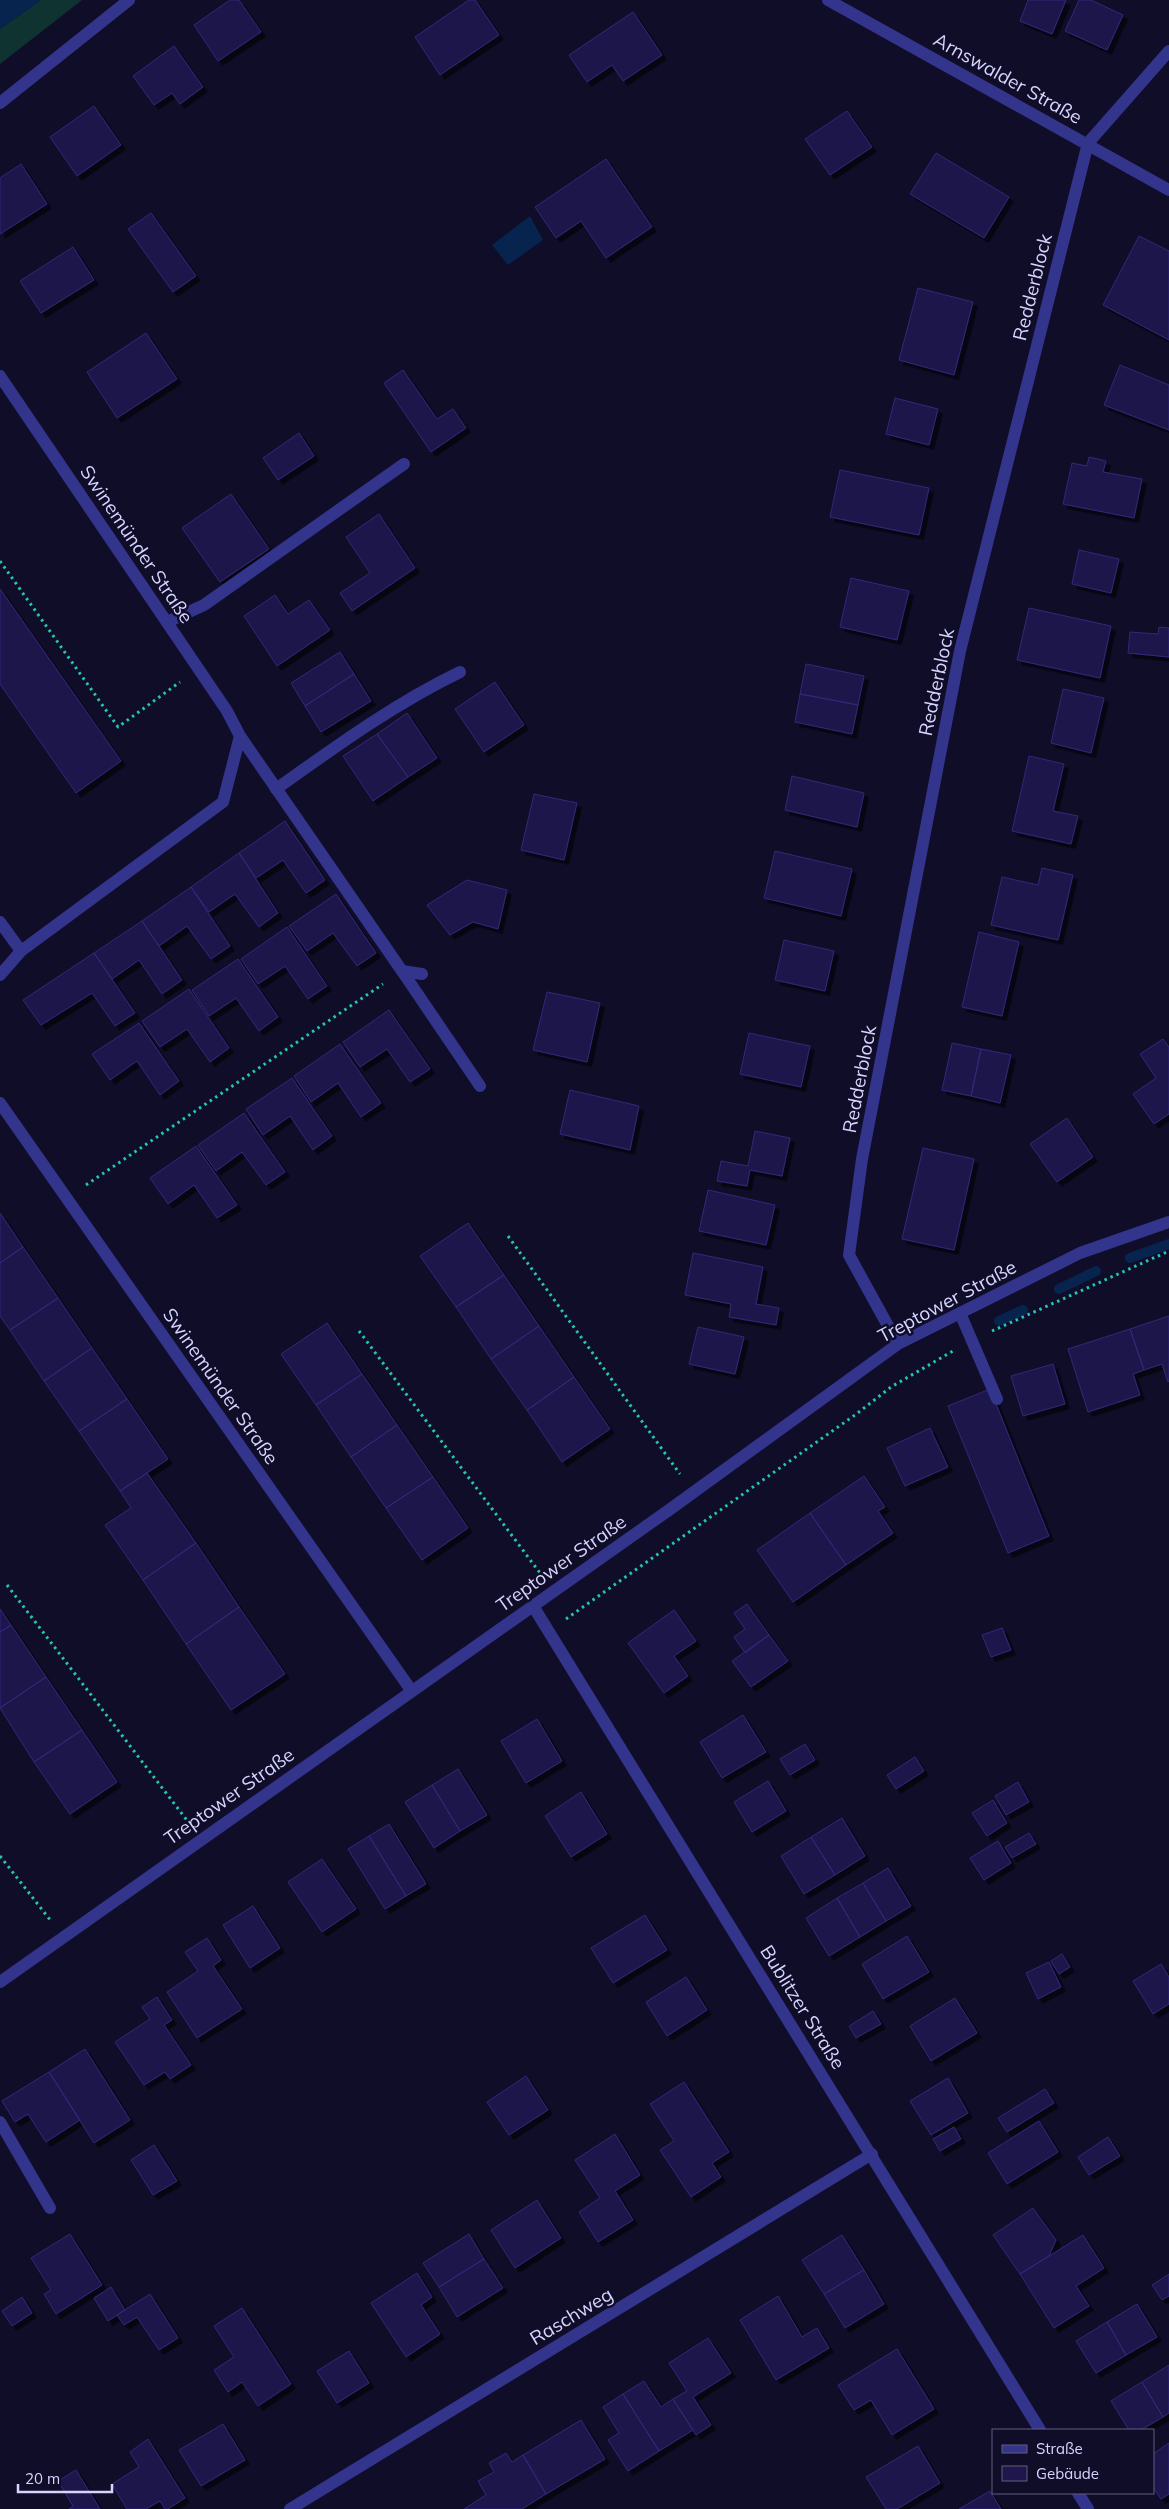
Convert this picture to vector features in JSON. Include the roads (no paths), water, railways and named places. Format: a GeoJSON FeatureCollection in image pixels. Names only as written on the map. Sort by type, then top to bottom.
{"type":"FeatureCollection","features":[{"type":"Feature","properties":{"kind":"street"},"geometry":{"type":"LineString","coordinates":[[0,103],[129,0]]}},
{"type":"Feature","properties":{"kind":"street","name":"Arnswalder Straße"},"geometry":{"type":"LineString","coordinates":[[828,0],[1169,190]]}},
{"type":"Feature","properties":{"kind":"street","name":"Redderblock"},"geometry":{"type":"LineString","coordinates":[[898,1344],[849,1255],[862,1159],[960,651],[1088,144],[1169,51]]}},
{"type":"Feature","properties":{"kind":"street","name":"Swinemünder Straße"},"geometry":{"type":"LineString","coordinates":[[0,376],[227,711],[240,736],[480,1086]]}},
{"type":"Feature","properties":{"kind":"street"},"geometry":{"type":"LineString","coordinates":[[167,622],[204,605],[404,464]]}},
{"type":"Feature","properties":{"kind":"street"},"geometry":{"type":"LineString","coordinates":[[276,789],[342,742],[425,689],[460,672]]}},
{"type":"Feature","properties":{"kind":"street"},"geometry":{"type":"LineString","coordinates":[[0,975],[22,951],[222,802],[240,736]]}},
{"type":"Feature","properties":{"kind":"street"},"geometry":{"type":"LineString","coordinates":[[0,922],[22,951]]}},
{"type":"Feature","properties":{"kind":"street"},"geometry":{"type":"LineString","coordinates":[[402,971],[422,974]]}},
{"type":"Feature","properties":{"kind":"street","name":"Swinemünder Straße"},"geometry":{"type":"LineString","coordinates":[[0,1103],[411,1690]]}},
{"type":"Feature","properties":{"kind":"street","name":"Treptower Straße"},"geometry":{"type":"LineString","coordinates":[[0,1982],[411,1690],[533,1606],[898,1344],[1080,1253],[1169,1222]]}},
{"type":"Feature","properties":{"kind":"street"},"geometry":{"type":"LineString","coordinates":[[960,1313],[997,1399]]}},
{"type":"Feature","properties":{"kind":"street","name":"Bublitzer Straße"},"geometry":{"type":"LineString","coordinates":[[533,1606],[872,2154],[1039,2429]]}},
{"type":"Feature","properties":{"kind":"street"},"geometry":{"type":"LineString","coordinates":[[0,2122],[50,2208]]}},
{"type":"Feature","properties":{"kind":"street","name":"Raschweg"},"geometry":{"type":"LineString","coordinates":[[291,2509],[872,2154]]}},
{"type":"Feature","properties":{"kind":"street"},"geometry":{"type":"LineString","coordinates":[[1079,2494],[1088,2509]]}},
{"type":"Feature","properties":{"kind":"water"},"geometry":{"type":"Polygon","coordinates":[[[0,0],[41,0],[0,29],[0,0]]]}},
{"type":"Feature","properties":{"kind":"water"},"geometry":{"type":"Polygon","coordinates":[[[530,216],[543,240],[508,265],[492,245],[530,216]]]}},
{"type":"Feature","properties":{"kind":"waterway"},"geometry":{"type":"LineString","coordinates":[[1130,1258],[1169,1244]]}},
{"type":"Feature","properties":{"kind":"waterway"},"geometry":{"type":"LineString","coordinates":[[1059,1289],[1096,1271]]}},
{"type":"Feature","properties":{"kind":"waterway"},"geometry":{"type":"LineString","coordinates":[[999,1321],[1023,1310]]}}]}
